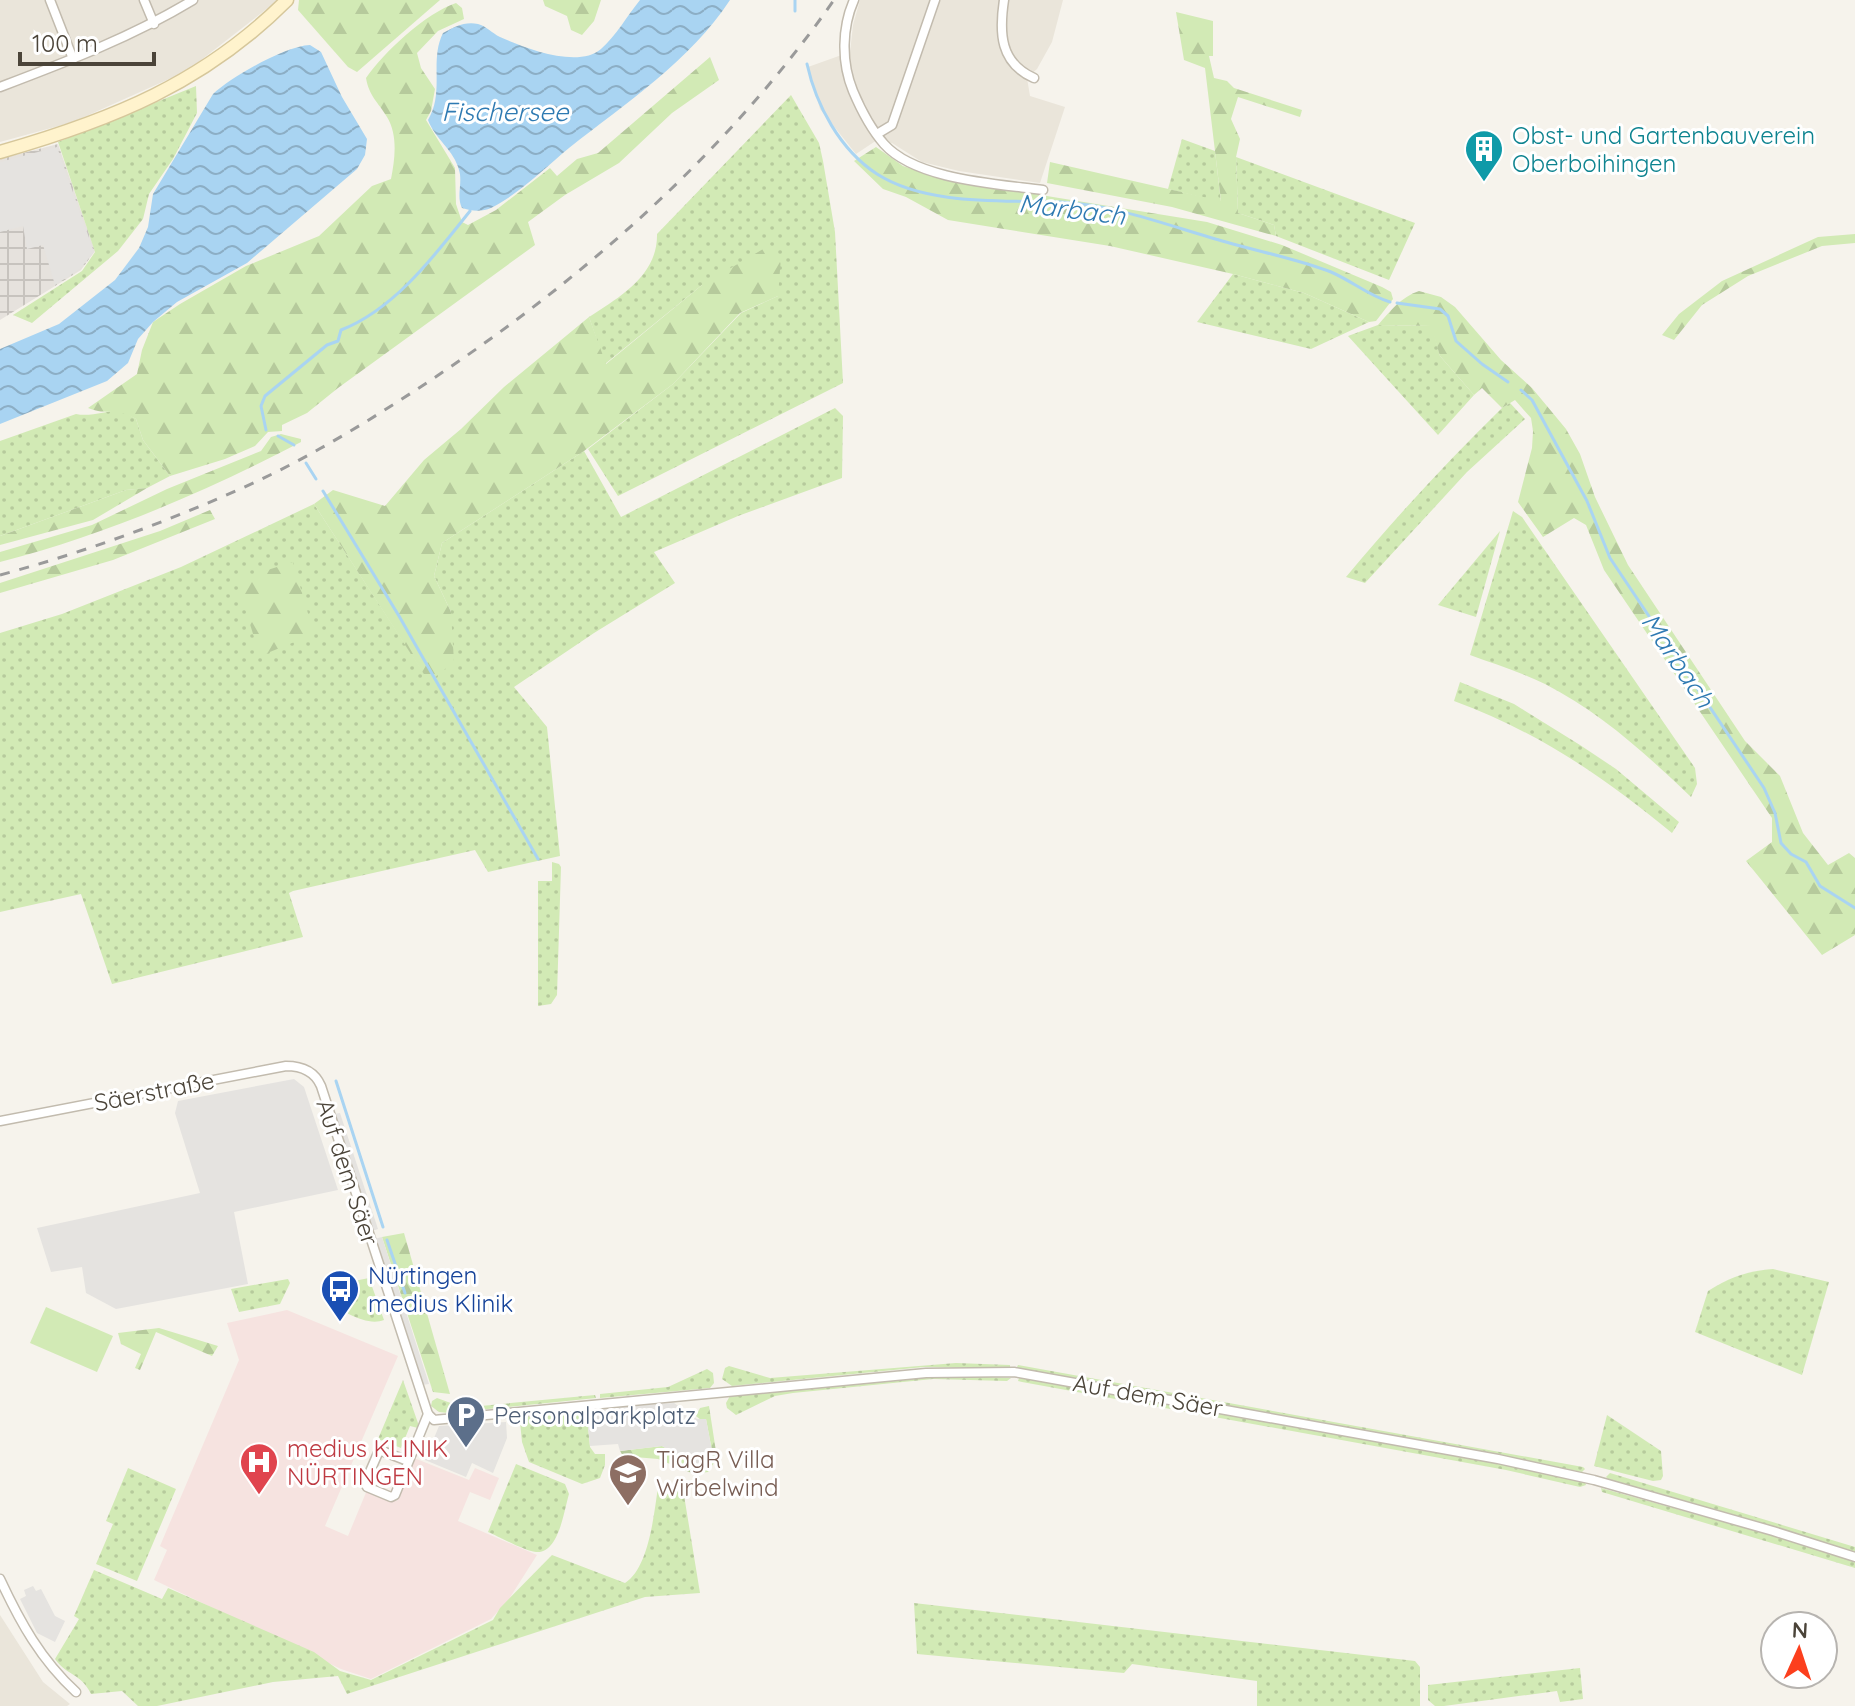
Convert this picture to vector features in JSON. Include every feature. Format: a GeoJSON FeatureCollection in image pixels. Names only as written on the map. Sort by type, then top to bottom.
{"type":"FeatureCollection","features":[{"type":"Feature","properties":{"kind":"main road"},"geometry":{"type":"LineString","coordinates":[[0,152],[76,128],[184,81],[229,53],[287,0]]}},
{"type":"Feature","properties":{"kind":"street"},"geometry":{"type":"LineString","coordinates":[[50,0],[73,59]]}},
{"type":"Feature","properties":{"kind":"street"},"geometry":{"type":"LineString","coordinates":[[144,0],[154,24]]}},
{"type":"Feature","properties":{"kind":"street"},"geometry":{"type":"LineString","coordinates":[[0,87],[154,24],[193,0]]}},
{"type":"Feature","properties":{"kind":"street"},"geometry":{"type":"LineString","coordinates":[[854,0],[847,17],[844,46],[848,73],[857,102],[884,144],[898,155],[936,172],[1043,190]]}},
{"type":"Feature","properties":{"kind":"street"},"geometry":{"type":"LineString","coordinates":[[877,134],[892,125],[935,0]]}},
{"type":"Feature","properties":{"kind":"street"},"geometry":{"type":"LineString","coordinates":[[1004,0],[1004,47],[1010,61],[1034,78]]}},
{"type":"Feature","properties":{"kind":"street","name":"Säerstraße"},"geometry":{"type":"LineString","coordinates":[[0,1121],[286,1066],[309,1071]]}},
{"type":"Feature","properties":{"kind":"street","name":"Auf dem Säer"},"geometry":{"type":"LineString","coordinates":[[309,1071],[317,1076],[321,1086],[428,1414],[434,1420],[926,1373],[1014,1372],[1571,1474],[1855,1557]]}},
{"type":"Feature","properties":{"kind":"street"},"geometry":{"type":"LineString","coordinates":[[408,1461],[382,1451],[378,1453],[365,1483],[367,1487],[391,1497],[395,1495],[428,1414]]}},
{"type":"Feature","properties":{"kind":"street"},"geometry":{"type":"LineString","coordinates":[[0,1579],[30,1637],[52,1670],[76,1692]]}},
{"type":"Feature","properties":{"kind":"shaded area"},"geometry":{"type":"Polygon","coordinates":[[[0,0],[278,0],[187,71],[73,122],[0,142],[0,0]]]}},
{"type":"Feature","properties":{"kind":"shaded area"},"geometry":{"type":"Polygon","coordinates":[[[860,0],[1063,0],[1052,42],[1037,69],[1027,78],[1030,96],[1065,107],[1040,183],[922,162],[892,143],[877,140],[856,154],[820,109],[808,67],[850,52],[860,0]]]}},
{"type":"Feature","properties":{"kind":"shaded area"},"geometry":{"type":"Polygon","coordinates":[[[58,144],[95,251],[81,270],[0,320],[0,159],[58,144]]]}},
{"type":"Feature","properties":{"kind":"shaded area"},"geometry":{"type":"Polygon","coordinates":[[[57,147],[94,252],[80,269],[55,285],[43,245],[27,249],[23,226],[0,232],[0,162],[57,147]]]}},
{"type":"Feature","properties":{"kind":"shaded area"},"geometry":{"type":"Polygon","coordinates":[[[294,1079],[304,1087],[338,1190],[234,1212],[248,1284],[116,1309],[86,1293],[82,1267],[51,1272],[37,1228],[200,1193],[175,1113],[178,1101],[294,1079]]]}},
{"type":"Feature","properties":{"kind":"shaded area"},"geometry":{"type":"Polygon","coordinates":[[[340,1113],[378,1229],[372,1231],[334,1114],[340,1113]]]}},
{"type":"Feature","properties":{"kind":"shaded area"},"geometry":{"type":"Polygon","coordinates":[[[382,1237],[429,1384],[422,1385],[374,1239],[382,1237]]]}},
{"type":"Feature","properties":{"kind":"shaded area","name":"medius KLINIK NÜRTINGEN"},"geometry":{"type":"Polygon","coordinates":[[[287,1310],[398,1356],[325,1526],[348,1536],[367,1490],[397,1501],[414,1458],[469,1480],[475,1468],[499,1478],[490,1500],[470,1492],[458,1521],[537,1555],[509,1599],[491,1619],[371,1679],[341,1669],[154,1580],[167,1550],[160,1546],[239,1360],[227,1323],[287,1310]]]}},
{"type":"Feature","properties":{"kind":"shaded area"},"geometry":{"type":"Polygon","coordinates":[[[674,1403],[697,1419],[706,1419],[713,1456],[698,1466],[662,1446],[620,1451],[618,1444],[590,1446],[588,1426],[595,1425],[593,1409],[674,1403]]]}},
{"type":"Feature","properties":{"kind":"shaded area","name":"Personalparkplatz"},"geometry":{"type":"Polygon","coordinates":[[[506,1422],[507,1438],[493,1473],[472,1463],[466,1477],[425,1460],[439,1426],[506,1422]]]}},
{"type":"Feature","properties":{"kind":"shaded area"},"geometry":{"type":"Polygon","coordinates":[[[33,1586],[36,1591],[41,1589],[55,1616],[65,1621],[55,1642],[37,1633],[20,1599],[26,1596],[24,1590],[33,1586]]]}},
{"type":"Feature","properties":{"kind":"shaded area"},"geometry":{"type":"Polygon","coordinates":[[[0,1615],[43,1682],[70,1704],[0,1706],[0,1615]]]}},
{"type":"Feature","properties":{"kind":"green space"},"geometry":{"type":"Polygon","coordinates":[[[299,0],[440,0],[357,72],[348,67],[298,10],[299,0]]]}},
{"type":"Feature","properties":{"kind":"green space"},"geometry":{"type":"Polygon","coordinates":[[[543,0],[601,0],[594,21],[582,35],[571,30],[567,16],[545,6],[543,0]]]}},
{"type":"Feature","properties":{"kind":"green space"},"geometry":{"type":"Polygon","coordinates":[[[456,3],[462,8],[464,19],[438,31],[417,53],[421,68],[435,89],[426,120],[455,168],[456,204],[462,222],[468,225],[496,210],[550,168],[557,176],[577,159],[598,153],[710,57],[719,80],[672,113],[619,163],[565,195],[528,222],[535,245],[307,413],[282,425],[282,431],[268,432],[255,446],[170,476],[143,440],[136,419],[122,413],[88,408],[137,374],[153,322],[246,266],[319,236],[372,186],[391,179],[393,131],[366,78],[406,34],[432,15],[456,3]]]}},
{"type":"Feature","properties":{"kind":"green space"},"geometry":{"type":"Polygon","coordinates":[[[1176,12],[1213,21],[1213,56],[1209,56],[1214,78],[1227,81],[1234,88],[1302,110],[1300,117],[1238,97],[1231,119],[1240,139],[1236,157],[1238,213],[1274,225],[1276,236],[1172,207],[1047,183],[1050,162],[1221,201],[1205,68],[1184,60],[1176,12]]]}},
{"type":"Feature","properties":{"kind":"green space"},"geometry":{"type":"Polygon","coordinates":[[[196,86],[197,113],[173,159],[149,194],[143,219],[118,251],[32,323],[13,315],[82,271],[95,252],[58,142],[196,86]]]}},
{"type":"Feature","properties":{"kind":"green space"},"geometry":{"type":"Polygon","coordinates":[[[791,95],[819,143],[823,161],[835,232],[843,383],[618,496],[588,449],[673,384],[741,313],[778,296],[702,285],[605,364],[589,317],[635,283],[651,261],[657,234],[791,95]]]}},
{"type":"Feature","properties":{"kind":"green space"},"geometry":{"type":"Polygon","coordinates":[[[1182,139],[1215,151],[1221,202],[1168,189],[1182,139]]]}},
{"type":"Feature","properties":{"kind":"green space"},"geometry":{"type":"Polygon","coordinates":[[[876,147],[903,166],[942,179],[1207,222],[1282,245],[1382,287],[1391,292],[1393,299],[1376,321],[1369,322],[1304,293],[1233,274],[1110,246],[948,220],[906,197],[883,189],[854,161],[876,147]]]}},
{"type":"Feature","properties":{"kind":"green space"},"geometry":{"type":"Polygon","coordinates":[[[1236,157],[1415,223],[1389,280],[1276,236],[1274,225],[1238,213],[1236,157]]]}},
{"type":"Feature","properties":{"kind":"green space"},"geometry":{"type":"Polygon","coordinates":[[[1855,234],[1855,243],[1822,246],[1748,276],[1702,305],[1674,340],[1662,335],[1679,314],[1722,281],[1818,237],[1855,234]]]}},
{"type":"Feature","properties":{"kind":"green space"},"geometry":{"type":"Polygon","coordinates":[[[770,245],[781,257],[778,296],[740,313],[673,384],[584,451],[442,543],[434,576],[451,612],[454,662],[429,682],[314,504],[333,490],[385,506],[424,460],[504,387],[589,317],[606,364],[702,285],[770,245]]]}},
{"type":"Feature","properties":{"kind":"green space"},"geometry":{"type":"Polygon","coordinates":[[[1233,274],[1304,293],[1369,322],[1311,349],[1197,322],[1233,274]]]}},
{"type":"Feature","properties":{"kind":"green space"},"geometry":{"type":"Polygon","coordinates":[[[1419,291],[1441,297],[1455,307],[1501,360],[1532,388],[1566,429],[1628,565],[1745,741],[1780,776],[1803,833],[1828,865],[1849,853],[1855,858],[1855,935],[1822,955],[1746,861],[1772,842],[1772,818],[1604,570],[1586,525],[1574,518],[1543,537],[1518,502],[1532,448],[1531,418],[1515,400],[1502,408],[1482,388],[1474,395],[1440,356],[1431,326],[1378,325],[1401,301],[1419,291]]]}},
{"type":"Feature","properties":{"kind":"green space"},"geometry":{"type":"Polygon","coordinates":[[[1378,325],[1432,326],[1440,356],[1474,395],[1438,435],[1348,336],[1378,325]]]}},
{"type":"Feature","properties":{"kind":"green space"},"geometry":{"type":"Polygon","coordinates":[[[1510,403],[1525,419],[1467,472],[1365,583],[1346,577],[1441,470],[1510,403]]]}},
{"type":"Feature","properties":{"kind":"green space"},"geometry":{"type":"Polygon","coordinates":[[[835,408],[843,416],[842,478],[738,516],[654,552],[675,583],[514,687],[547,727],[560,856],[488,872],[475,850],[293,891],[289,893],[303,937],[112,984],[81,894],[0,912],[0,633],[62,614],[181,567],[314,504],[429,681],[451,612],[434,576],[442,543],[584,451],[621,517],[835,408]]]}},
{"type":"Feature","properties":{"kind":"green space"},"geometry":{"type":"Polygon","coordinates":[[[121,410],[136,419],[143,440],[170,476],[147,488],[126,490],[0,536],[0,441],[76,414],[121,410]]]}},
{"type":"Feature","properties":{"kind":"green space"},"geometry":{"type":"Polygon","coordinates":[[[281,434],[301,439],[301,442],[154,511],[78,539],[0,562],[0,552],[92,525],[167,489],[261,451],[271,437],[281,434]]]}},
{"type":"Feature","properties":{"kind":"green space"},"geometry":{"type":"Polygon","coordinates":[[[147,488],[93,520],[0,545],[0,536],[126,490],[147,488]]]}},
{"type":"Feature","properties":{"kind":"green space"},"geometry":{"type":"Polygon","coordinates":[[[210,510],[215,519],[113,560],[0,593],[0,583],[160,531],[210,510]]]}},
{"type":"Feature","properties":{"kind":"green space"},"geometry":{"type":"Polygon","coordinates":[[[1513,511],[1522,517],[1695,768],[1697,784],[1691,797],[1640,750],[1585,707],[1536,680],[1470,655],[1513,511]]]}},
{"type":"Feature","properties":{"kind":"green space"},"geometry":{"type":"Polygon","coordinates":[[[1500,531],[1476,617],[1438,605],[1500,531]]]}},
{"type":"Feature","properties":{"kind":"green space"},"geometry":{"type":"Polygon","coordinates":[[[293,562],[314,634],[260,656],[236,580],[293,562]]]}},
{"type":"Feature","properties":{"kind":"green space"},"geometry":{"type":"Polygon","coordinates":[[[1460,682],[1514,704],[1616,769],[1679,822],[1672,833],[1569,757],[1514,727],[1454,701],[1460,682]]]}},
{"type":"Feature","properties":{"kind":"green space"},"geometry":{"type":"Polygon","coordinates":[[[552,862],[561,867],[557,995],[551,1004],[538,1006],[538,881],[552,881],[552,862]]]}},
{"type":"Feature","properties":{"kind":"green space"},"geometry":{"type":"Polygon","coordinates":[[[404,1233],[450,1394],[433,1392],[382,1237],[404,1233]]]}},
{"type":"Feature","properties":{"kind":"green space"},"geometry":{"type":"Polygon","coordinates":[[[1773,1269],[1829,1282],[1802,1375],[1695,1332],[1708,1291],[1739,1276],[1773,1269]]]}},
{"type":"Feature","properties":{"kind":"green space"},"geometry":{"type":"Polygon","coordinates":[[[369,1278],[384,1320],[362,1320],[327,1303],[324,1298],[325,1289],[329,1286],[369,1278]]]}},
{"type":"Feature","properties":{"kind":"green space"},"geometry":{"type":"Polygon","coordinates":[[[288,1279],[290,1283],[280,1304],[239,1312],[231,1289],[288,1279]]]}},
{"type":"Feature","properties":{"kind":"green space"},"geometry":{"type":"Polygon","coordinates":[[[46,1307],[113,1336],[97,1372],[30,1343],[46,1307]]]}},
{"type":"Feature","properties":{"kind":"green space"},"geometry":{"type":"Polygon","coordinates":[[[159,1328],[218,1346],[212,1356],[156,1332],[140,1370],[135,1368],[141,1354],[121,1344],[118,1333],[159,1328]]]}},
{"type":"Feature","properties":{"kind":"green space"},"geometry":{"type":"Polygon","coordinates":[[[956,1363],[1010,1365],[1010,1368],[924,1367],[732,1386],[722,1379],[725,1368],[729,1366],[770,1378],[956,1363]]]}},
{"type":"Feature","properties":{"kind":"green space"},"geometry":{"type":"Polygon","coordinates":[[[1018,1365],[1585,1469],[1582,1472],[1020,1369],[1018,1365]]]}},
{"type":"Feature","properties":{"kind":"green space"},"geometry":{"type":"Polygon","coordinates":[[[707,1369],[713,1373],[714,1383],[710,1388],[600,1398],[600,1394],[668,1387],[707,1369]]]}},
{"type":"Feature","properties":{"kind":"green space"},"geometry":{"type":"Polygon","coordinates":[[[934,1375],[1011,1378],[1007,1381],[933,1379],[793,1393],[775,1396],[736,1415],[727,1408],[726,1403],[731,1394],[934,1375]]]}},
{"type":"Feature","properties":{"kind":"green space"},"geometry":{"type":"Polygon","coordinates":[[[1019,1378],[1513,1466],[1585,1482],[1586,1485],[1580,1487],[1506,1470],[1022,1382],[1018,1381],[1019,1378]]]}},
{"type":"Feature","properties":{"kind":"green space"},"geometry":{"type":"Polygon","coordinates":[[[403,1380],[419,1426],[410,1426],[401,1448],[378,1439],[403,1380]]]}},
{"type":"Feature","properties":{"kind":"green space"},"geometry":{"type":"Polygon","coordinates":[[[595,1395],[596,1398],[448,1413],[439,1412],[431,1406],[437,1398],[470,1407],[595,1395]]]}},
{"type":"Feature","properties":{"kind":"green space"},"geometry":{"type":"Polygon","coordinates":[[[709,1406],[717,1458],[708,1472],[694,1474],[658,1459],[623,1456],[620,1451],[662,1446],[698,1466],[713,1456],[706,1419],[696,1416],[700,1408],[709,1406]]]}},
{"type":"Feature","properties":{"kind":"green space"},"geometry":{"type":"Polygon","coordinates":[[[593,1409],[595,1426],[588,1427],[590,1447],[595,1454],[605,1454],[600,1478],[582,1484],[529,1462],[522,1442],[520,1422],[523,1417],[593,1409]]]}},
{"type":"Feature","properties":{"kind":"green space"},"geometry":{"type":"Polygon","coordinates":[[[1607,1415],[1661,1451],[1661,1480],[1653,1481],[1594,1466],[1607,1415]]]}},
{"type":"Feature","properties":{"kind":"green space"},"geometry":{"type":"Polygon","coordinates":[[[516,1464],[565,1484],[569,1494],[559,1530],[544,1551],[525,1549],[488,1532],[516,1464]]]}},
{"type":"Feature","properties":{"kind":"green space"},"geometry":{"type":"Polygon","coordinates":[[[128,1468],[176,1489],[137,1581],[96,1564],[113,1524],[106,1521],[128,1468]]]}},
{"type":"Feature","properties":{"kind":"green space"},"geometry":{"type":"Polygon","coordinates":[[[1610,1473],[1855,1547],[1855,1552],[1608,1479],[1606,1477],[1610,1473]]]}},
{"type":"Feature","properties":{"kind":"green space"},"geometry":{"type":"Polygon","coordinates":[[[682,1483],[700,1593],[645,1597],[347,1694],[338,1676],[273,1682],[157,1706],[138,1706],[122,1691],[91,1694],[83,1682],[55,1659],[79,1619],[74,1616],[94,1570],[162,1599],[168,1588],[314,1652],[340,1671],[371,1680],[493,1620],[500,1608],[552,1555],[625,1583],[633,1576],[645,1553],[658,1487],[682,1483]]]}},
{"type":"Feature","properties":{"kind":"green space"},"geometry":{"type":"Polygon","coordinates":[[[1601,1488],[1796,1542],[1855,1562],[1855,1568],[1602,1492],[1601,1488]]]}},
{"type":"Feature","properties":{"kind":"green space"},"geometry":{"type":"Polygon","coordinates":[[[914,1603],[1415,1661],[1420,1667],[1420,1706],[1257,1706],[1257,1681],[1132,1664],[1124,1673],[917,1654],[914,1603]]]}},
{"type":"Feature","properties":{"kind":"green space"},"geometry":{"type":"Polygon","coordinates":[[[1580,1668],[1583,1699],[1560,1702],[1557,1691],[1444,1706],[1435,1706],[1428,1700],[1428,1685],[1580,1668]]]}},
{"type":"Feature","properties":{"kind":"water","name":"Fischersee"},"geometry":{"type":"Polygon","coordinates":[[[640,0],[730,0],[677,62],[522,188],[488,209],[476,211],[462,208],[457,163],[428,120],[436,99],[437,54],[443,33],[473,23],[536,51],[565,57],[591,55],[617,32],[640,0]]]}},
{"type":"Feature","properties":{"kind":"water"},"geometry":{"type":"Polygon","coordinates":[[[310,45],[321,52],[342,97],[367,139],[365,155],[357,169],[247,263],[177,302],[153,322],[138,339],[128,363],[107,381],[0,424],[0,349],[59,324],[115,280],[139,248],[148,227],[153,194],[213,94],[259,64],[287,51],[310,45]]]}},
{"type":"Feature","properties":{"kind":"waterway","name":"Marbach"},"geometry":{"type":"LineString","coordinates":[[795,0],[795,11]]}},
{"type":"Feature","properties":{"kind":"waterway","name":"Marbach"},"geometry":{"type":"LineString","coordinates":[[807,64],[823,110],[841,139],[864,164],[897,184],[919,192],[966,199],[1061,202],[1124,212],[1318,267],[1390,302]]}},
{"type":"Feature","properties":{"kind":"waterway"},"geometry":{"type":"LineString","coordinates":[[266,430],[261,406],[265,396],[327,345],[338,341],[341,330],[361,321],[396,295],[470,211]]}},
{"type":"Feature","properties":{"kind":"waterway","name":"Marbach"},"geometry":{"type":"LineString","coordinates":[[1397,303],[1440,309],[1448,316],[1456,341],[1508,382]]}},
{"type":"Feature","properties":{"kind":"waterway","name":"Marbach"},"geometry":{"type":"LineString","coordinates":[[1521,390],[1532,400],[1587,501],[1610,558],[1764,788],[1775,813],[1781,843],[1791,854],[1806,862],[1820,886],[1855,908]]}},
{"type":"Feature","properties":{"kind":"waterway"},"geometry":{"type":"LineString","coordinates":[[278,436],[294,445]]}},
{"type":"Feature","properties":{"kind":"waterway"},"geometry":{"type":"LineString","coordinates":[[306,463],[316,479]]}},
{"type":"Feature","properties":{"kind":"waterway"},"geometry":{"type":"LineString","coordinates":[[323,491],[399,616],[538,859]]}},
{"type":"Feature","properties":{"kind":"waterway"},"geometry":{"type":"LineString","coordinates":[[336,1081],[383,1227]]}},
{"type":"Feature","properties":{"kind":"waterway"},"geometry":{"type":"LineString","coordinates":[[387,1240],[405,1293]]}},
{"type":"Feature","properties":{"kind":"railway"},"geometry":{"type":"LineString","coordinates":[[0,575],[121,537],[238,490],[340,437],[437,376],[548,295],[653,206],[749,108],[834,0]]}},
{"type":"Feature","properties":{"kind":"place","name":"Obst- und Gartenbauverein Oberboihingen"},"geometry":{"type":"Point","coordinates":[1484,183]}},
{"type":"Feature","properties":{"kind":"place","name":"Nürtingen medius Klinik"},"geometry":{"type":"Point","coordinates":[340,1323]}},
{"type":"Feature","properties":{"kind":"place","name":"Personalparkplatz"},"geometry":{"type":"Point","coordinates":[466,1449]}},
{"type":"Feature","properties":{"kind":"place","name":"medius KLINIK NÜRTINGEN"},"geometry":{"type":"Point","coordinates":[259,1496]}},
{"type":"Feature","properties":{"kind":"place","name":"TiagR Villa Wirbelwind"},"geometry":{"type":"Point","coordinates":[628,1507]}}]}
